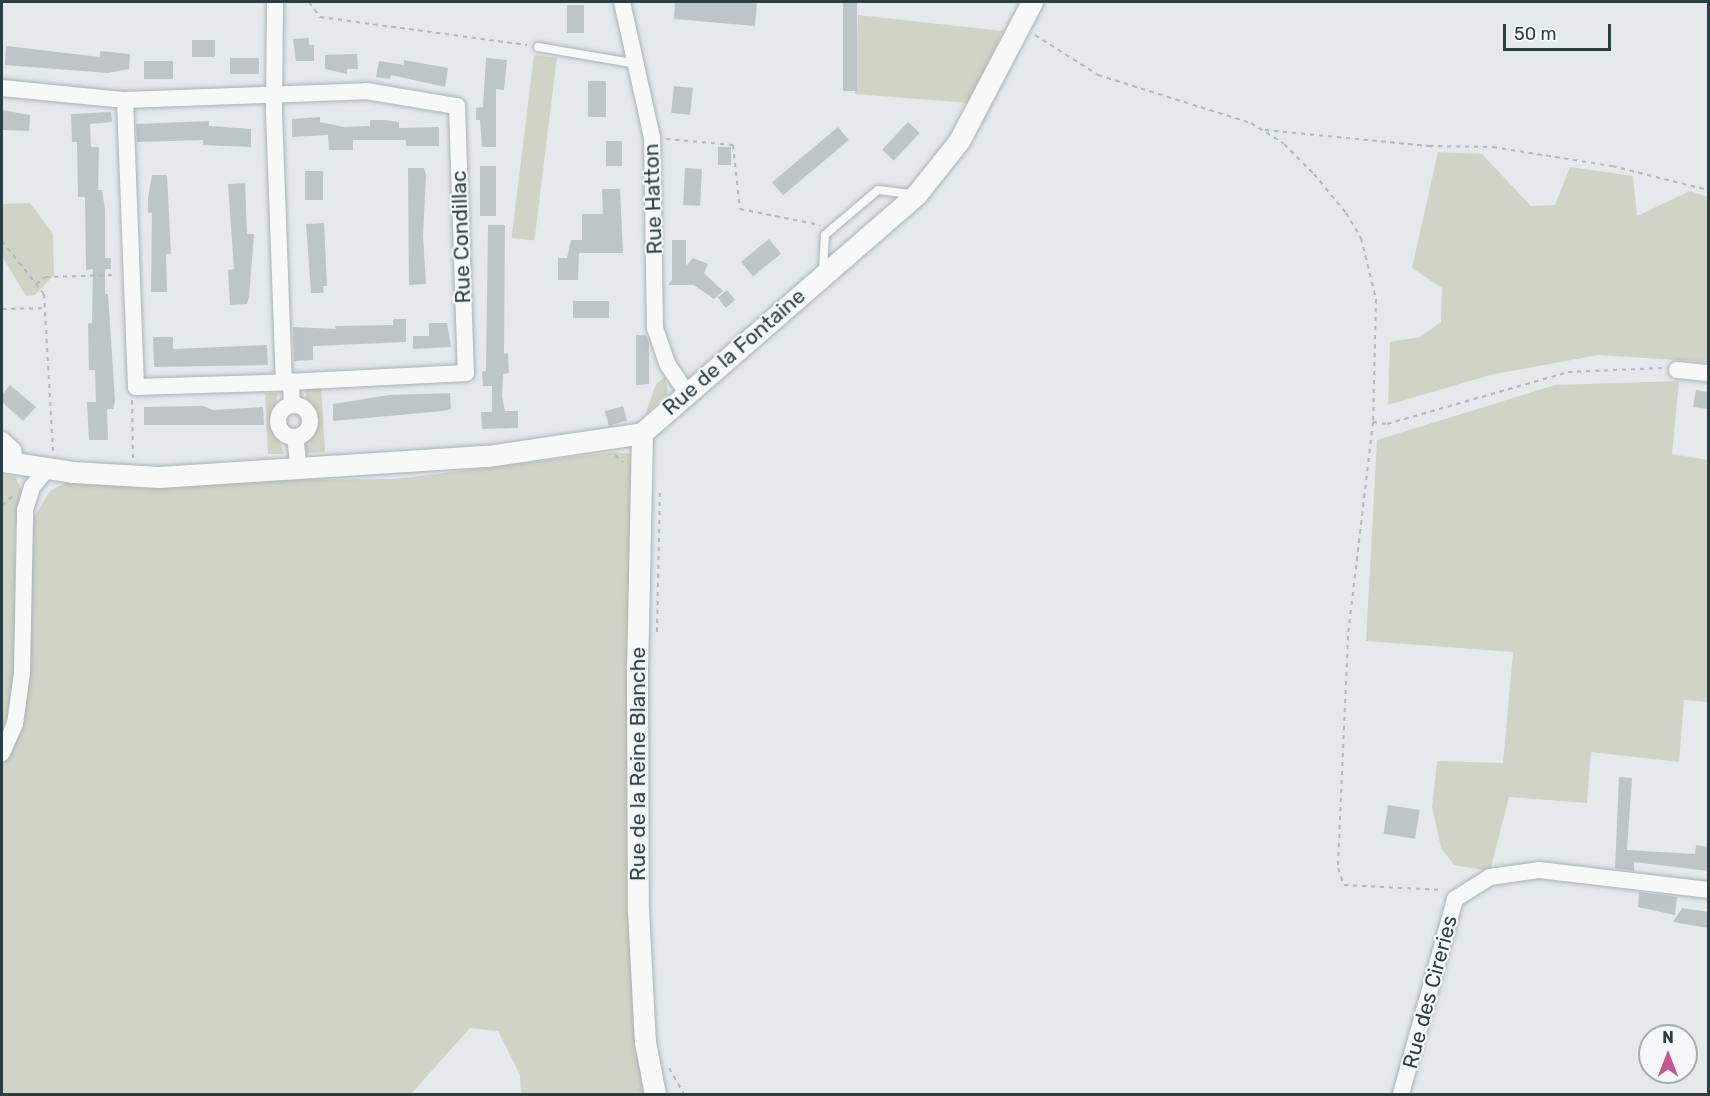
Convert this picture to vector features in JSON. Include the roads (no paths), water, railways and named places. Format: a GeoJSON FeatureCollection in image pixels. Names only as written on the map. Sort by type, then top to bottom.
{"type":"FeatureCollection","features":[{"type":"Feature","properties":{"kind":"street"},"geometry":{"type":"LineString","coordinates":[[275,2],[269,172],[277,183],[282,383],[292,405],[306,410],[310,420],[304,433],[295,437],[284,434],[278,425],[282,410],[292,405]]}},
{"type":"Feature","properties":{"kind":"street","name":"Rue Hatton"},"geometry":{"type":"LineString","coordinates":[[622,2],[632,63],[652,137],[655,328],[668,365],[686,392]]}},
{"type":"Feature","properties":{"kind":"street","name":"Rue de la Fontaine"},"geometry":{"type":"LineString","coordinates":[[642,433],[686,392],[916,195],[959,141],[1032,2]]}},
{"type":"Feature","properties":{"kind":"street"},"geometry":{"type":"LineString","coordinates":[[2,88],[124,100],[271,94]]}},
{"type":"Feature","properties":{"kind":"street","name":"Rue Condillac"},"geometry":{"type":"LineString","coordinates":[[124,100],[136,387],[282,383],[466,373],[456,106],[366,91],[271,94]]}},
{"type":"Feature","properties":{"kind":"street"},"geometry":{"type":"LineString","coordinates":[[1677,370],[1708,373]]}},
{"type":"Feature","properties":{"kind":"street"},"geometry":{"type":"LineString","coordinates":[[2,440],[13,450],[8,462],[159,477],[299,471],[487,456],[642,433]]}},
{"type":"Feature","properties":{"kind":"street","name":"Rue de la Reine Blanche"},"geometry":{"type":"LineString","coordinates":[[642,433],[637,667],[638,910],[645,1042],[655,1095]]}},
{"type":"Feature","properties":{"kind":"street"},"geometry":{"type":"LineString","coordinates":[[295,437],[299,471]]}},
{"type":"Feature","properties":{"kind":"street"},"geometry":{"type":"LineString","coordinates":[[2,753],[15,724],[22,680],[25,510],[32,487],[46,464]]}},
{"type":"Feature","properties":{"kind":"street","name":"Rue des Cireries"},"geometry":{"type":"LineString","coordinates":[[1401,1095],[1455,899],[1490,877],[1539,870],[1708,890]]}},
{"type":"Feature","properties":{"kind":"lane"},"geometry":{"type":"LineString","coordinates":[[538,47],[632,63]]}},
{"type":"Feature","properties":{"kind":"lane"},"geometry":{"type":"LineString","coordinates":[[823,274],[825,235],[833,228],[878,190],[916,195]]}}]}
